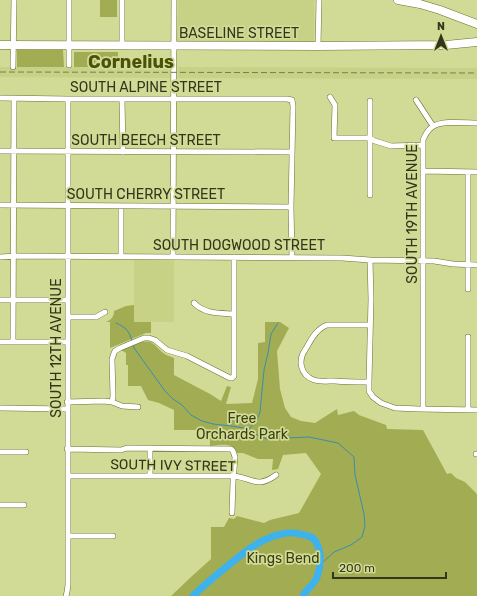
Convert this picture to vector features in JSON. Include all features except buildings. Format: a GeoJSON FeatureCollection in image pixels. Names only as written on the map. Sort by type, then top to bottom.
{"type":"FeatureCollection","features":[{"type":"Feature","properties":{"kind":"highway"},"geometry":{"type":"LineString","coordinates":[[398,0],[425,5],[477,24]]}},
{"type":"Feature","properties":{"kind":"highway","name":"BASELINE STREET"},"geometry":{"type":"LineString","coordinates":[[0,45],[318,46],[446,45],[477,42]]}},
{"type":"Feature","properties":{"kind":"street"},"geometry":{"type":"LineString","coordinates":[[13,67],[14,0]]}},
{"type":"Feature","properties":{"kind":"street"},"geometry":{"type":"LineString","coordinates":[[69,0],[69,66]]}},
{"type":"Feature","properties":{"kind":"street"},"geometry":{"type":"LineString","coordinates":[[122,0],[122,46]]}},
{"type":"Feature","properties":{"kind":"street"},"geometry":{"type":"LineString","coordinates":[[173,257],[174,0]]}},
{"type":"Feature","properties":{"kind":"street"},"geometry":{"type":"LineString","coordinates":[[318,46],[319,0]]}},
{"type":"Feature","properties":{"kind":"street"},"geometry":{"type":"LineString","coordinates":[[330,97],[335,104],[334,138],[370,138],[375,142],[391,146],[423,145]]}},
{"type":"Feature","properties":{"kind":"street","name":"SOUTH ALPINE STREET"},"geometry":{"type":"LineString","coordinates":[[0,98],[287,99],[292,100],[293,106],[292,152]]}},
{"type":"Feature","properties":{"kind":"street"},"geometry":{"type":"LineString","coordinates":[[13,342],[14,98]]}},
{"type":"Feature","properties":{"kind":"street","name":"SOUTH 12TH AVENUE"},"geometry":{"type":"LineString","coordinates":[[66,596],[68,592],[68,99]]}},
{"type":"Feature","properties":{"kind":"street"},"geometry":{"type":"LineString","coordinates":[[122,99],[123,152]]}},
{"type":"Feature","properties":{"kind":"street"},"geometry":{"type":"LineString","coordinates":[[416,100],[433,126],[445,123],[477,123]]}},
{"type":"Feature","properties":{"kind":"street"},"geometry":{"type":"LineString","coordinates":[[370,102],[370,195]]}},
{"type":"Feature","properties":{"kind":"street","name":"SOUTH 19TH AVENUE"},"geometry":{"type":"LineString","coordinates":[[423,409],[423,145],[428,130],[433,126]]}},
{"type":"Feature","properties":{"kind":"street","name":"SOUTH BEECH STREET"},"geometry":{"type":"LineString","coordinates":[[0,152],[292,152]]}},
{"type":"Feature","properties":{"kind":"street"},"geometry":{"type":"LineString","coordinates":[[292,152],[292,258]]}},
{"type":"Feature","properties":{"kind":"street"},"geometry":{"type":"LineString","coordinates":[[423,171],[477,172]]}},
{"type":"Feature","properties":{"kind":"street"},"geometry":{"type":"LineString","coordinates":[[468,172],[468,289]]}},
{"type":"Feature","properties":{"kind":"street","name":"SOUTH CHERRY STREET"},"geometry":{"type":"LineString","coordinates":[[0,205],[291,207]]}},
{"type":"Feature","properties":{"kind":"street"},"geometry":{"type":"LineString","coordinates":[[121,206],[121,256]]}},
{"type":"Feature","properties":{"kind":"street","name":"SOUTH DOGWOOD STREET"},"geometry":{"type":"LineString","coordinates":[[0,257],[121,256],[342,258],[370,260],[423,260],[453,264],[477,265]]}},
{"type":"Feature","properties":{"kind":"street"},"geometry":{"type":"LineString","coordinates":[[112,402],[112,359],[114,353],[117,349],[144,338],[153,339],[167,350],[187,356],[226,377],[232,378],[234,376],[234,257]]}},
{"type":"Feature","properties":{"kind":"street"},"geometry":{"type":"LineString","coordinates":[[370,260],[369,382],[372,395],[381,403],[395,408],[477,410]]}},
{"type":"Feature","properties":{"kind":"street"},"geometry":{"type":"LineString","coordinates":[[0,300],[68,300]]}},
{"type":"Feature","properties":{"kind":"street"},"geometry":{"type":"LineString","coordinates":[[194,303],[208,311],[234,314]]}},
{"type":"Feature","properties":{"kind":"street","name":"SOUTH 19TH AVENUE"},"geometry":{"type":"LineString","coordinates":[[416,305],[423,305]]}},
{"type":"Feature","properties":{"kind":"street"},"geometry":{"type":"LineString","coordinates":[[68,317],[96,317],[105,312]]}},
{"type":"Feature","properties":{"kind":"street"},"geometry":{"type":"LineString","coordinates":[[369,382],[312,380],[301,368],[301,362],[302,354],[322,327],[327,325],[370,325]]}},
{"type":"Feature","properties":{"kind":"street"},"geometry":{"type":"LineString","coordinates":[[468,337],[468,410]]}},
{"type":"Feature","properties":{"kind":"street"},"geometry":{"type":"LineString","coordinates":[[0,342],[68,342]]}},
{"type":"Feature","properties":{"kind":"street"},"geometry":{"type":"LineString","coordinates":[[417,352],[423,352]]}},
{"type":"Feature","properties":{"kind":"street"},"geometry":{"type":"LineString","coordinates":[[67,402],[104,401],[122,406],[138,407]]}},
{"type":"Feature","properties":{"kind":"street"},"geometry":{"type":"LineString","coordinates":[[0,408],[67,409]]}},
{"type":"Feature","properties":{"kind":"street"},"geometry":{"type":"LineString","coordinates":[[67,450],[121,450],[127,448],[231,449],[235,457],[232,513]]}},
{"type":"Feature","properties":{"kind":"street"},"geometry":{"type":"LineString","coordinates":[[150,448],[150,476]]}},
{"type":"Feature","properties":{"kind":"street"},"geometry":{"type":"LineString","coordinates":[[0,452],[26,452]]}},
{"type":"Feature","properties":{"kind":"street","name":"SOUTH IVY STREET"},"geometry":{"type":"LineString","coordinates":[[68,476],[234,476],[255,482],[270,480],[276,475]]}},
{"type":"Feature","properties":{"kind":"street"},"geometry":{"type":"LineString","coordinates":[[0,505],[24,505]]}},
{"type":"Feature","properties":{"kind":"street"},"geometry":{"type":"LineString","coordinates":[[68,536],[113,536]]}},
{"type":"Feature","properties":{"kind":"shaded area"},"geometry":{"type":"Polygon","coordinates":[[[176,0],[316,0],[314,3],[314,41],[312,43],[178,43],[176,41],[178,2],[176,0]]]}},
{"type":"Feature","properties":{"kind":"shaded area"},"geometry":{"type":"Polygon","coordinates":[[[0,67],[170,67],[170,78],[0,77],[0,67]]]}},
{"type":"Feature","properties":{"kind":"shaded area"},"geometry":{"type":"Polygon","coordinates":[[[178,67],[477,68],[477,79],[178,78],[178,67]]]}},
{"type":"Feature","properties":{"kind":"shaded area"},"geometry":{"type":"Polygon","coordinates":[[[134,259],[174,259],[174,322],[134,322],[134,259]]]}},
{"type":"Feature","properties":{"kind":"green space"},"geometry":{"type":"Polygon","coordinates":[[[100,0],[117,0],[117,17],[100,17],[100,0]]]}},
{"type":"Feature","properties":{"kind":"green space"},"geometry":{"type":"Polygon","coordinates":[[[17,50],[63,50],[64,67],[17,67],[17,50]]]}},
{"type":"Feature","properties":{"kind":"green space"},"geometry":{"type":"Polygon","coordinates":[[[74,52],[118,52],[118,67],[74,67],[74,52]]]}},
{"type":"Feature","properties":{"kind":"green space"},"geometry":{"type":"Polygon","coordinates":[[[134,305],[134,322],[151,322],[151,333],[146,333],[110,348],[110,322],[106,322],[112,318],[114,311],[126,306],[134,305]]]}},
{"type":"Feature","properties":{"kind":"green space"},"geometry":{"type":"Polygon","coordinates":[[[265,322],[280,322],[289,328],[277,351],[280,389],[285,408],[291,417],[301,421],[315,423],[337,409],[338,415],[354,411],[359,415],[386,425],[387,429],[423,430],[447,474],[451,473],[456,478],[465,482],[476,493],[477,596],[171,596],[211,559],[211,527],[224,527],[229,518],[234,519],[237,516],[264,523],[270,520],[299,513],[321,474],[306,453],[283,455],[278,469],[272,470],[273,459],[258,459],[243,453],[237,453],[232,447],[229,446],[210,446],[210,432],[202,430],[174,430],[174,410],[148,400],[141,386],[128,386],[128,365],[126,365],[126,353],[121,350],[141,342],[152,343],[163,353],[174,358],[174,375],[221,401],[227,386],[231,387],[226,404],[252,403],[258,379],[258,343],[265,342],[265,322]]]}},
{"type":"Feature","properties":{"kind":"waterway"},"geometry":{"type":"LineString","coordinates":[[116,323],[127,330],[132,341]]}},
{"type":"Feature","properties":{"kind":"waterway"},"geometry":{"type":"LineString","coordinates":[[250,428],[257,420],[260,412],[264,370],[271,334],[278,323]]}},
{"type":"Feature","properties":{"kind":"waterway"},"geometry":{"type":"LineString","coordinates":[[133,344],[134,348],[165,391],[182,405],[191,415],[202,421],[250,429],[255,434],[267,439],[309,437],[338,443],[354,457],[355,475],[364,514],[365,526],[362,537],[351,545],[334,552],[320,565]]}},
{"type":"Feature","properties":{"kind":"waterway"},"geometry":{"type":"LineString","coordinates":[[193,596],[238,557],[252,547],[266,539],[284,533],[296,533],[311,537],[315,540],[318,546],[320,564],[317,577],[303,596]]}},
{"type":"Feature","properties":{"kind":"railway"},"geometry":{"type":"LineString","coordinates":[[0,72],[477,73]]}},
{"type":"Feature","properties":{"kind":"district","name":"Cornelius"},"geometry":{"type":"Point","coordinates":[131,62]}},
{"type":"Feature","properties":{"kind":"park label","name":"Free Orchards Park"},"geometry":{"type":"Point","coordinates":[242,426]}},
{"type":"Feature","properties":{"kind":"park label","name":"Kings Bend"},"geometry":{"type":"Point","coordinates":[283,558]}}]}
